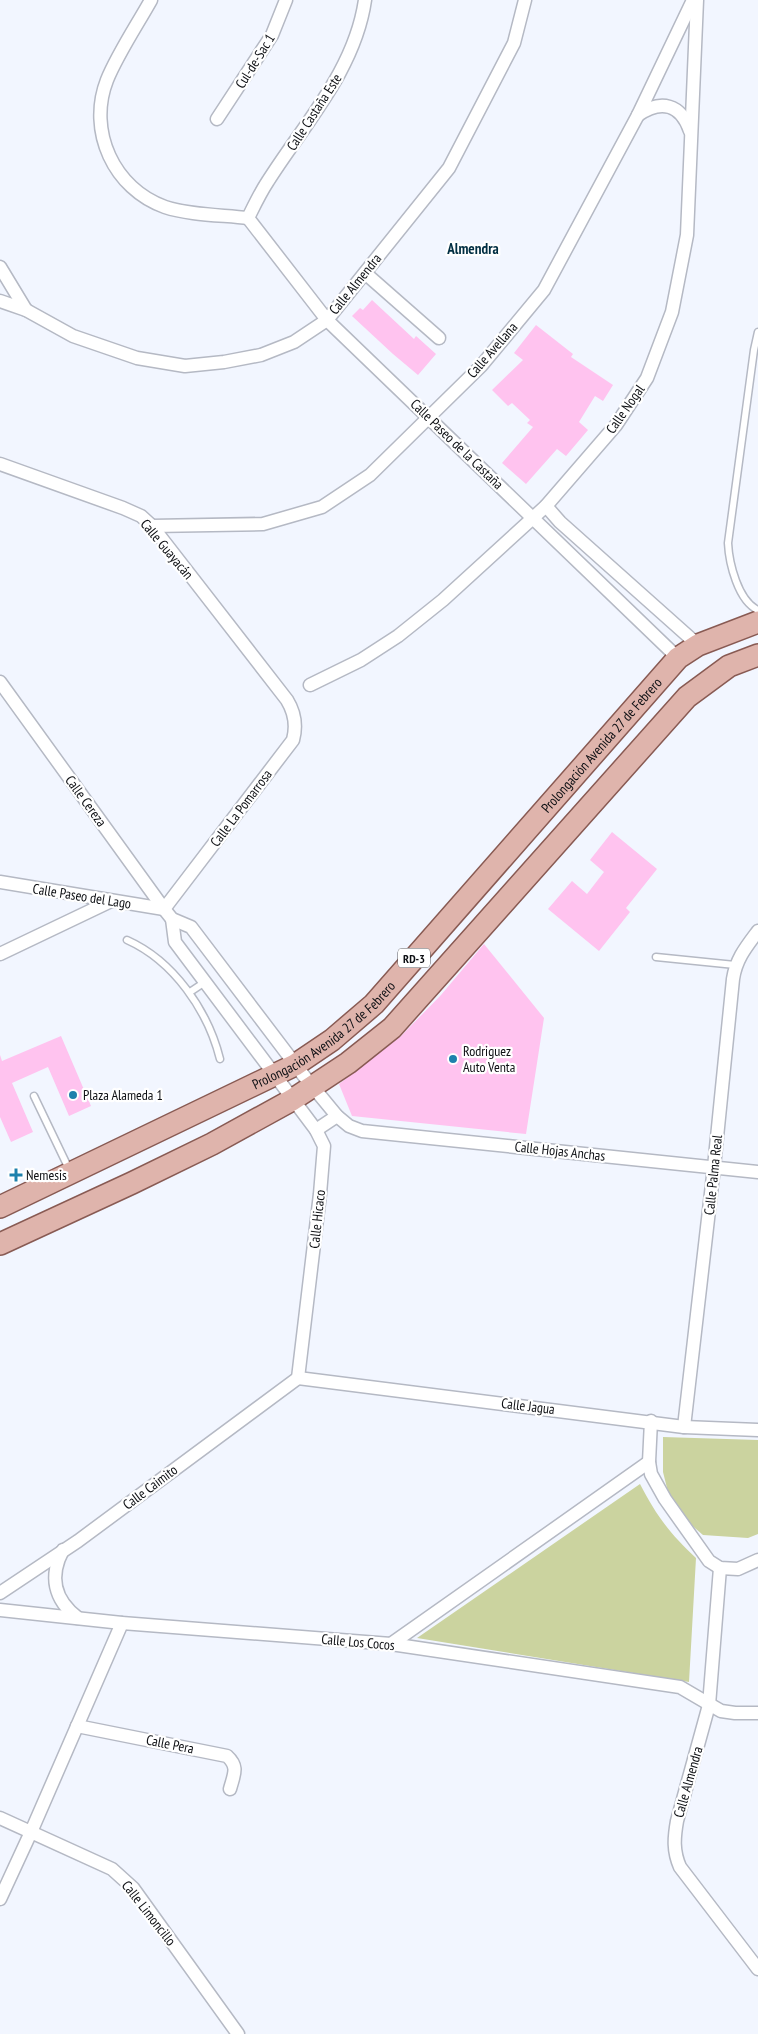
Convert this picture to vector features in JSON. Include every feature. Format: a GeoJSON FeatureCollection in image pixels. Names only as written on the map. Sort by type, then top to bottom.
{"type":"FeatureCollection","features":[{"type":"Feature","properties":{"kind":"main road","name":"Prolongación Avenida 27 de Febrero"},"geometry":{"type":"LineString","coordinates":[[0,1207],[296,1065],[332,1040],[374,1004],[678,658],[698,645],[758,622]]}},
{"type":"Feature","properties":{"kind":"main road","name":"RD-3"},"geometry":{"type":"LineString","coordinates":[[0,1244],[212,1144],[292,1100],[348,1064],[392,1028],[687,697],[729,666],[758,654]]}},
{"type":"Feature","properties":{"kind":"street"},"geometry":{"type":"LineString","coordinates":[[151,0],[108,80],[101,102],[100,122],[106,149],[119,174],[133,189],[152,202],[167,208],[248,218]]}},
{"type":"Feature","properties":{"kind":"street","name":"Cul-de-Sac 1"},"geometry":{"type":"LineString","coordinates":[[217,119],[272,35],[286,0]]}},
{"type":"Feature","properties":{"kind":"street","name":"Calle Castaña Este"},"geometry":{"type":"LineString","coordinates":[[248,218],[267,182],[339,75],[362,16],[365,0]]}},
{"type":"Feature","properties":{"kind":"street","name":"Calle Almendra"},"geometry":{"type":"LineString","coordinates":[[0,301],[26,310],[73,336],[137,358],[185,366],[224,362],[261,355],[294,342],[326,320],[449,168],[514,43],[524,0]]}},
{"type":"Feature","properties":{"kind":"street","name":"Calle Avellana"},"geometry":{"type":"LineString","coordinates":[[152,526],[263,524],[322,508],[370,475],[481,366],[544,290],[638,115],[693,0]]}},
{"type":"Feature","properties":{"kind":"street","name":"Calle Nogal"},"geometry":{"type":"LineString","coordinates":[[310,685],[361,660],[398,636],[443,600],[546,506],[616,425],[647,378],[672,312],[688,235],[697,0]]}},
{"type":"Feature","properties":{"kind":"street"},"geometry":{"type":"LineString","coordinates":[[638,115],[649,107],[663,105],[677,110],[687,120],[691,133]]}},
{"type":"Feature","properties":{"kind":"street","name":"Calle Paseo de la Castaña"},"geometry":{"type":"LineString","coordinates":[[248,218],[326,320],[429,416],[678,658]]}},
{"type":"Feature","properties":{"kind":"street"},"geometry":{"type":"LineString","coordinates":[[0,267],[26,310]]}},
{"type":"Feature","properties":{"kind":"street"},"geometry":{"type":"LineString","coordinates":[[364,272],[439,338]]}},
{"type":"Feature","properties":{"kind":"street","name":"Calle Guayacán"},"geometry":{"type":"LineString","coordinates":[[0,464],[141,516],[152,526],[287,700]]}},
{"type":"Feature","properties":{"kind":"street"},"geometry":{"type":"LineString","coordinates":[[546,506],[560,522],[698,645]]}},
{"type":"Feature","properties":{"kind":"street","name":"Calle Cereza"},"geometry":{"type":"LineString","coordinates":[[0,682],[168,914],[175,942],[274,1075]]}},
{"type":"Feature","properties":{"kind":"street","name":"Calle La Pomarrosa"},"geometry":{"type":"LineString","coordinates":[[168,914],[292,740],[295,732],[295,719],[287,700]]}},
{"type":"Feature","properties":{"kind":"street","name":"Calle Paseo del Lago"},"geometry":{"type":"LineString","coordinates":[[0,882],[111,901],[168,914]]}},
{"type":"Feature","properties":{"kind":"street"},"geometry":{"type":"LineString","coordinates":[[0,954],[111,901]]}},
{"type":"Feature","properties":{"kind":"street","name":"Calle Cereza"},"geometry":{"type":"LineString","coordinates":[[168,914],[191,927],[336,1116],[349,1126],[362,1131]]}},
{"type":"Feature","properties":{"kind":"street","name":"Calle Palma Real"},"geometry":{"type":"LineString","coordinates":[[684,1427],[735,965],[742,950],[758,931]]}},
{"type":"Feature","properties":{"kind":"street","name":"Calle Hicaco"},"geometry":{"type":"LineString","coordinates":[[274,1075],[316,1130],[324,1146],[298,1378]]}},
{"type":"Feature","properties":{"kind":"street"},"geometry":{"type":"LineString","coordinates":[[316,1130],[336,1116]]}},
{"type":"Feature","properties":{"kind":"street","name":"Calle Hojas Anchas"},"geometry":{"type":"LineString","coordinates":[[362,1131],[758,1172]]}},
{"type":"Feature","properties":{"kind":"street","name":"Calle Jagua"},"geometry":{"type":"LineString","coordinates":[[298,1378],[684,1427],[758,1430]]}},
{"type":"Feature","properties":{"kind":"street","name":"Calle Caimito"},"geometry":{"type":"LineString","coordinates":[[0,1593],[63,1550],[298,1378]]}},
{"type":"Feature","properties":{"kind":"street"},"geometry":{"type":"LineString","coordinates":[[651,1422],[649,1462],[651,1474],[665,1499],[709,1561],[720,1568],[738,1568],[758,1560]]}},
{"type":"Feature","properties":{"kind":"street"},"geometry":{"type":"LineString","coordinates":[[391,1644],[649,1462]]}},
{"type":"Feature","properties":{"kind":"street"},"geometry":{"type":"LineString","coordinates":[[63,1550],[55,1571],[56,1587],[62,1602],[78,1618]]}},
{"type":"Feature","properties":{"kind":"street","name":"Calle Almendra"},"geometry":{"type":"LineString","coordinates":[[720,1568],[709,1705],[677,1821],[674,1838],[675,1854],[680,1867],[758,1969]]}},
{"type":"Feature","properties":{"kind":"street","name":"Calle Los Cocos"},"geometry":{"type":"LineString","coordinates":[[0,1610],[391,1644],[680,1687],[709,1705],[721,1710],[735,1713],[758,1713]]}},
{"type":"Feature","properties":{"kind":"street"},"geometry":{"type":"LineString","coordinates":[[0,1899],[32,1832],[122,1622]]}},
{"type":"Feature","properties":{"kind":"street","name":"Calle Pera"},"geometry":{"type":"LineString","coordinates":[[76,1726],[227,1756],[233,1762],[235,1769],[230,1789]]}},
{"type":"Feature","properties":{"kind":"street","name":"Calle Limoncillo"},"geometry":{"type":"LineString","coordinates":[[0,1818],[112,1869],[133,1888],[238,2034]]}},
{"type":"Feature","properties":{"kind":"lane"},"geometry":{"type":"LineString","coordinates":[[758,332],[728,544],[729,558],[737,584],[745,597],[758,610]]}},
{"type":"Feature","properties":{"kind":"lane"},"geometry":{"type":"LineString","coordinates":[[127,940],[141,946],[159,960],[190,992],[212,1035],[220,1059]]}},
{"type":"Feature","properties":{"kind":"lane"},"geometry":{"type":"LineString","coordinates":[[656,957],[735,965]]}},
{"type":"Feature","properties":{"kind":"lane"},"geometry":{"type":"LineString","coordinates":[[190,992],[205,982]]}},
{"type":"Feature","properties":{"kind":"lane"},"geometry":{"type":"LineString","coordinates":[[34,1096],[71,1173]]}},
{"type":"Feature","properties":{"kind":"green space"},"geometry":{"type":"Polygon","coordinates":[[[663,1437],[758,1440],[758,1534],[748,1538],[703,1535],[689,1523],[669,1496],[663,1472],[663,1437]]]}},
{"type":"Feature","properties":{"kind":"green space"},"geometry":{"type":"Polygon","coordinates":[[[640,1484],[664,1524],[696,1558],[689,1682],[417,1638],[640,1484]]]}},
{"type":"Feature","properties":{"kind":"building"},"geometry":{"type":"Polygon","coordinates":[[[372,300],[414,339],[416,336],[436,354],[418,375],[352,316],[360,308],[363,310],[372,300]]]}},
{"type":"Feature","properties":{"kind":"building"},"geometry":{"type":"Polygon","coordinates":[[[536,325],[573,354],[571,357],[613,385],[603,401],[595,396],[579,422],[588,430],[566,456],[557,449],[526,484],[502,463],[533,427],[527,423],[530,420],[512,403],[508,406],[492,390],[523,360],[514,353],[536,325]]]}},
{"type":"Feature","properties":{"kind":"building"},"geometry":{"type":"Polygon","coordinates":[[[612,832],[657,869],[626,908],[630,912],[599,951],[548,909],[572,881],[587,894],[604,872],[590,860],[612,832]]]}},
{"type":"Feature","properties":{"kind":"building","name":"Rodriguez Auto Venta"},"geometry":{"type":"Polygon","coordinates":[[[484,944],[544,1018],[526,1134],[352,1116],[339,1084],[401,1036],[441,995],[484,944]]]}},
{"type":"Feature","properties":{"kind":"building","name":"Plaza Alameda 1"},"geometry":{"type":"Polygon","coordinates":[[[61,1036],[91,1106],[69,1116],[48,1067],[12,1083],[33,1132],[11,1142],[0,1117],[0,1055],[2,1061],[61,1036]]]}},
{"type":"Feature","properties":{"kind":"place","name":"Rodriguez Auto Venta"},"geometry":{"type":"Point","coordinates":[453,1059]}},
{"type":"Feature","properties":{"kind":"place","name":"Plaza Alameda 1"},"geometry":{"type":"Point","coordinates":[73,1095]}},
{"type":"Feature","properties":{"kind":"place","name":"Nemesis"},"geometry":{"type":"Point","coordinates":[16,1175]}},
{"type":"Feature","properties":{"kind":"district","name":"Almendra"},"geometry":{"type":"Point","coordinates":[473,248]}}]}
